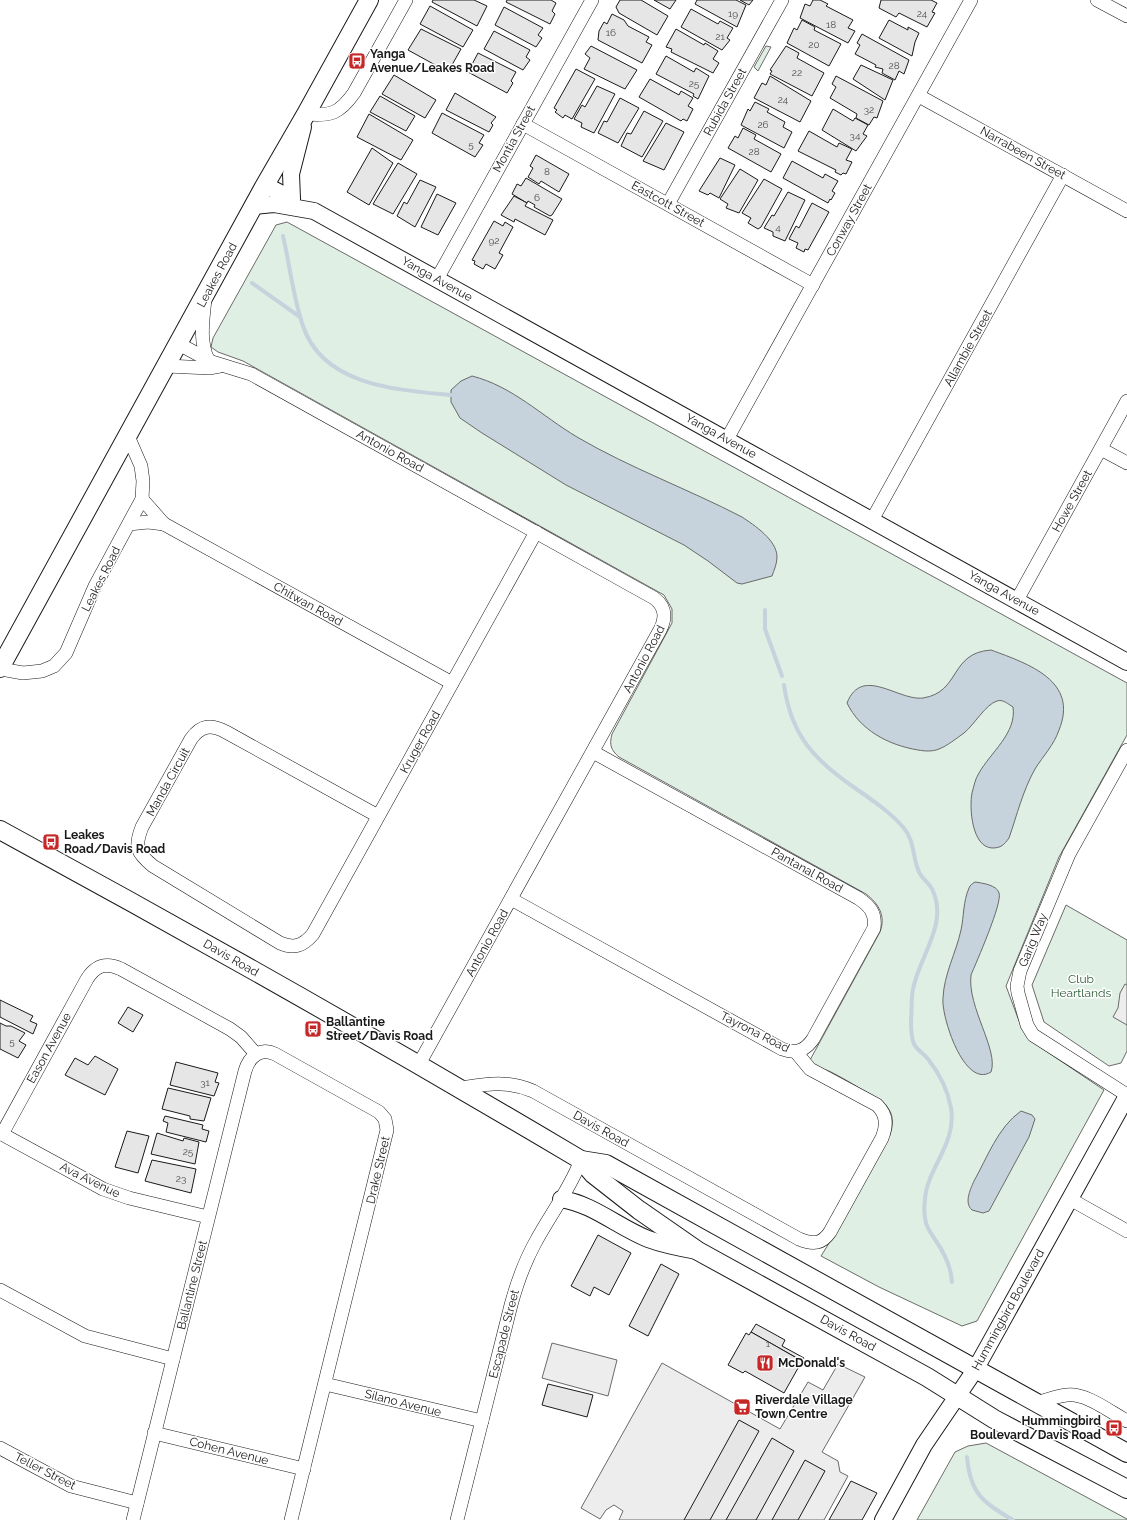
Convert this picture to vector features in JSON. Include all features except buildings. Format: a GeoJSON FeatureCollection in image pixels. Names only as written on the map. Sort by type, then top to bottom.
{"type":"FeatureCollection","features":[{"type":"Feature","properties":{"kind":"main road","name":"Leakes Road"},"geometry":{"type":"LineString","coordinates":[[0,668],[368,0]]}},
{"type":"Feature","properties":{"kind":"main road","name":"Davis Road"},"geometry":{"type":"LineString","coordinates":[[0,830],[152,913],[419,1064],[581,1160],[593,1174],[639,1210],[698,1251],[928,1378],[994,1419],[1127,1489]]}},
{"type":"Feature","properties":{"kind":"main road","name":"Davis Road"},"geometry":{"type":"LineString","coordinates":[[581,1160],[606,1164],[1127,1453]]}},
{"type":"Feature","properties":{"kind":"street"},"geometry":{"type":"LineString","coordinates":[[292,199],[291,174],[306,114],[329,114],[344,107],[354,94],[406,0]]}},
{"type":"Feature","properties":{"kind":"street","name":"Montia Street"},"geometry":{"type":"LineString","coordinates":[[437,279],[592,0]]}},
{"type":"Feature","properties":{"kind":"street","name":"Rubida Street"},"geometry":{"type":"LineString","coordinates":[[668,204],[782,0]]}},
{"type":"Feature","properties":{"kind":"street","name":"Conway Street"},"geometry":{"type":"LineString","coordinates":[[727,439],[971,0]]}},
{"type":"Feature","properties":{"kind":"street"},"geometry":{"type":"LineString","coordinates":[[1097,0],[1127,16]]}},
{"type":"Feature","properties":{"kind":"street","name":"Narrabeen Street"},"geometry":{"type":"LineString","coordinates":[[919,96],[1127,210]]}},
{"type":"Feature","properties":{"kind":"street","name":"Eastcott Street"},"geometry":{"type":"LineString","coordinates":[[523,124],[813,285]]}},
{"type":"Feature","properties":{"kind":"street","name":"Allambie Street"},"geometry":{"type":"LineString","coordinates":[[872,520],[1063,175]]}},
{"type":"Feature","properties":{"kind":"street","name":"Yanga Avenue"},"geometry":{"type":"LineString","coordinates":[[265,185],[727,439],[1127,662]]}},
{"type":"Feature","properties":{"kind":"street","name":"Yanga Avenue"},"geometry":{"type":"LineString","coordinates":[[254,206],[274,204],[314,211]]}},
{"type":"Feature","properties":{"kind":"street"},"geometry":{"type":"LineString","coordinates":[[206,296],[202,333],[204,350],[208,360]]}},
{"type":"Feature","properties":{"kind":"street","name":"Antonio Road"},"geometry":{"type":"LineString","coordinates":[[179,344],[208,360],[251,374],[654,598],[659,602],[663,611],[665,617],[660,630],[419,1064]]}},
{"type":"Feature","properties":{"kind":"street","name":"Antonio Road"},"geometry":{"type":"LineString","coordinates":[[167,366],[209,368],[224,366]]}},
{"type":"Feature","properties":{"kind":"street","name":"Howe Street"},"geometry":{"type":"LineString","coordinates":[[1016,600],[1127,401]]}},
{"type":"Feature","properties":{"kind":"street","name":"Leakes Road"},"geometry":{"type":"LineString","coordinates":[[0,668],[23,673],[34,673],[54,666],[60,661],[73,638],[95,586],[142,499],[143,481],[141,466],[128,436]]}},
{"type":"Feature","properties":{"kind":"street"},"geometry":{"type":"LineString","coordinates":[[1101,449],[1127,463]]}},
{"type":"Feature","properties":{"kind":"street","name":"Chitwan Road"},"geometry":{"type":"LineString","coordinates":[[142,499],[164,524],[452,683]]}},
{"type":"Feature","properties":{"kind":"street","name":"Chitwan Road"},"geometry":{"type":"LineString","coordinates":[[129,524],[148,522],[164,524]]}},
{"type":"Feature","properties":{"kind":"street","name":"Kruger Road"},"geometry":{"type":"LineString","coordinates":[[298,947],[307,942],[312,934],[536,532]]}},
{"type":"Feature","properties":{"kind":"street","name":"Manda Circuit"},"geometry":{"type":"LineString","coordinates":[[298,947],[288,946],[276,941],[153,866],[139,853],[137,843],[142,827],[191,739],[199,729],[209,726],[217,728],[378,816]]}},
{"type":"Feature","properties":{"kind":"street","name":"Garig Way"},"geometry":{"type":"LineString","coordinates":[[1127,750],[1065,862],[1020,971],[1017,986],[1025,1017],[1033,1035],[1127,1096]]}},
{"type":"Feature","properties":{"kind":"street","name":"Pantanal Road"},"geometry":{"type":"LineString","coordinates":[[593,752],[858,898],[871,909],[874,922],[870,935],[813,1039],[805,1049],[796,1052]]}},
{"type":"Feature","properties":{"kind":"street","name":"Tayrona Road"},"geometry":{"type":"LineString","coordinates":[[511,899],[782,1049],[796,1052],[810,1069],[877,1105],[883,1112],[886,1123],[882,1138],[830,1232],[819,1242]]}},
{"type":"Feature","properties":{"kind":"street","name":"Eason Avenue"},"geometry":{"type":"LineString","coordinates":[[1,1133],[87,980],[92,972],[99,966],[110,965],[121,969],[223,1025],[241,1037],[256,1054]]}},
{"type":"Feature","properties":{"kind":"street","name":"Drake Street"},"geometry":{"type":"LineString","coordinates":[[256,1054],[266,1051],[275,1054],[379,1112],[387,1124],[383,1149],[291,1520]]}},
{"type":"Feature","properties":{"kind":"street","name":"Ballantine Street"},"geometry":{"type":"LineString","coordinates":[[133,1520],[244,1071],[248,1062],[256,1054]]}},
{"type":"Feature","properties":{"kind":"street","name":"Davis Road"},"geometry":{"type":"LineString","coordinates":[[461,1088],[500,1083],[520,1086],[799,1240],[812,1243],[819,1242]]}},
{"type":"Feature","properties":{"kind":"street","name":"Hummingbird Boulevard"},"geometry":{"type":"LineString","coordinates":[[883,1520],[924,1445],[975,1370],[1127,1096]]}},
{"type":"Feature","properties":{"kind":"street","name":"Ava Avenue"},"geometry":{"type":"LineString","coordinates":[[1,1133],[103,1189],[129,1198],[208,1217]]}},
{"type":"Feature","properties":{"kind":"street","name":"Escapade Street"},"geometry":{"type":"LineString","coordinates":[[457,1520],[521,1270],[534,1243],[575,1175],[581,1160]]}},
{"type":"Feature","properties":{"kind":"street"},"geometry":{"type":"LineString","coordinates":[[561,1199],[581,1203],[648,1239],[666,1245],[698,1251]]}},
{"type":"Feature","properties":{"kind":"street"},"geometry":{"type":"LineString","coordinates":[[1070,1199],[1127,1231]]}},
{"type":"Feature","properties":{"kind":"street"},"geometry":{"type":"LineString","coordinates":[[0,1290],[85,1336],[173,1359]]}},
{"type":"Feature","properties":{"kind":"street","name":"Silano Avenue"},"geometry":{"type":"LineString","coordinates":[[325,1384],[482,1421]]}},
{"type":"Feature","properties":{"kind":"street"},"geometry":{"type":"LineString","coordinates":[[1037,1403],[1066,1395],[1073,1395],[1086,1399],[1127,1421]]}},
{"type":"Feature","properties":{"kind":"street","name":"Cohen Avenue"},"geometry":{"type":"LineString","coordinates":[[154,1432],[304,1469]]}},
{"type":"Feature","properties":{"kind":"street","name":"Teller Street"},"geometry":{"type":"LineString","coordinates":[[0,1448],[71,1486],[137,1503]]}},
{"type":"Feature","properties":{"kind":"green space"},"geometry":{"type":"Polygon","coordinates":[[[766,46],[771,47],[758,71],[754,67],[766,46]]]}},
{"type":"Feature","properties":{"kind":"green space"},"geometry":{"type":"Polygon","coordinates":[[[287,222],[1127,683],[1127,735],[1059,857],[1006,986],[1022,1029],[1034,1043],[1104,1090],[977,1321],[962,1326],[879,1287],[821,1256],[890,1135],[892,1126],[892,1118],[887,1106],[876,1097],[828,1070],[818,1067],[810,1060],[880,932],[882,926],[882,916],[878,906],[866,894],[619,757],[614,752],[611,747],[612,734],[672,623],[672,609],[664,595],[243,361],[218,352],[211,347],[213,338],[276,225],[287,222]]]}},
{"type":"Feature","properties":{"kind":"green space","name":"Club Heartlands"},"geometry":{"type":"Polygon","coordinates":[[[1066,905],[1127,940],[1127,1051],[1121,1063],[1109,1066],[1044,1022],[1032,985],[1066,905]]]}},
{"type":"Feature","properties":{"kind":"green space"},"geometry":{"type":"Polygon","coordinates":[[[986,1443],[1127,1520],[917,1520],[955,1452],[968,1446],[986,1443]]]}},
{"type":"Feature","properties":{"kind":"shaded area"},"geometry":{"type":"Polygon","coordinates":[[[472,376],[487,381],[514,394],[564,429],[597,448],[638,469],[701,497],[753,524],[769,539],[776,551],[776,565],[772,576],[742,584],[737,583],[684,545],[566,485],[482,433],[460,418],[451,402],[451,390],[461,381],[472,376]]]}},
{"type":"Feature","properties":{"kind":"shaded area"},"geometry":{"type":"Polygon","coordinates":[[[991,650],[1020,662],[1047,677],[1056,687],[1062,699],[1063,713],[1057,735],[1035,769],[1027,785],[1009,838],[1002,846],[992,848],[985,846],[980,841],[973,826],[971,808],[972,793],[978,775],[1007,734],[1013,716],[1013,707],[1001,701],[993,703],[984,710],[964,733],[952,742],[942,748],[928,751],[907,748],[876,735],[859,721],[847,703],[854,692],[862,687],[871,686],[881,687],[913,698],[923,698],[935,694],[944,688],[968,658],[978,653],[991,650]]]}},
{"type":"Feature","properties":{"kind":"shaded area"},"geometry":{"type":"Polygon","coordinates":[[[975,882],[992,886],[998,890],[999,893],[997,908],[993,920],[971,975],[971,987],[974,1001],[991,1052],[991,1072],[981,1074],[972,1070],[963,1061],[950,1034],[943,1007],[944,989],[959,939],[967,893],[970,886],[975,882]]]}},
{"type":"Feature","properties":{"kind":"shaded area"},"geometry":{"type":"Polygon","coordinates":[[[1125,984],[1127,985],[1127,1025],[1113,1017],[1118,1008],[1120,993],[1125,984]]]}},
{"type":"Feature","properties":{"kind":"shaded area"},"geometry":{"type":"Polygon","coordinates":[[[1021,1111],[1032,1115],[1035,1119],[1029,1137],[989,1211],[983,1213],[972,1210],[968,1204],[968,1200],[974,1181],[999,1134],[1021,1111]]]}},
{"type":"Feature","properties":{"kind":"shaded area"},"geometry":{"type":"Polygon","coordinates":[[[552,1343],[617,1360],[608,1396],[542,1378],[552,1343]]]}},
{"type":"Feature","properties":{"kind":"shaded area","name":"Riverdale Village Town Centre"},"geometry":{"type":"Polygon","coordinates":[[[662,1363],[780,1429],[808,1382],[823,1390],[838,1364],[865,1377],[822,1452],[838,1461],[840,1472],[848,1476],[824,1520],[619,1520],[623,1511],[614,1505],[606,1510],[600,1519],[581,1508],[662,1363]]]}},
{"type":"Feature","properties":{"kind":"waterway"},"geometry":{"type":"LineString","coordinates":[[283,236],[294,293],[303,326],[313,346],[327,361],[345,373],[386,387],[408,391],[451,395]]}},
{"type":"Feature","properties":{"kind":"waterway"},"geometry":{"type":"LineString","coordinates":[[252,283],[300,317]]}},
{"type":"Feature","properties":{"kind":"waterway"},"geometry":{"type":"LineString","coordinates":[[765,610],[765,629],[782,676]]}},
{"type":"Feature","properties":{"kind":"waterway"},"geometry":{"type":"LineString","coordinates":[[784,685],[787,703],[792,718],[807,745],[816,756],[840,778],[887,811],[907,832],[919,872],[932,888],[937,904],[935,929],[916,977],[913,989],[911,1029],[914,1044],[936,1070],[948,1095],[951,1108],[952,1121],[950,1133],[927,1188],[924,1208],[927,1226],[947,1261],[952,1282]]}},
{"type":"Feature","properties":{"kind":"waterway"},"geometry":{"type":"LineString","coordinates":[[967,1457],[971,1480],[980,1496],[994,1508],[1013,1520]]}},
{"type":"Feature","properties":{"kind":"place","name":"Yanga Avenue/Leakes Road"},"geometry":{"type":"Point","coordinates":[357,61]}},
{"type":"Feature","properties":{"kind":"place","name":"Leakes Road/Davis Road"},"geometry":{"type":"Point","coordinates":[51,842]}},
{"type":"Feature","properties":{"kind":"place","name":"Ballantine Street/Davis Road"},"geometry":{"type":"Point","coordinates":[313,1029]}},
{"type":"Feature","properties":{"kind":"place","name":"McDonald's"},"geometry":{"type":"Point","coordinates":[765,1363]}},
{"type":"Feature","properties":{"kind":"place","name":"Riverdale Village Town Centre"},"geometry":{"type":"Point","coordinates":[742,1407]}},
{"type":"Feature","properties":{"kind":"place","name":"Hummingbird Boulevard/Davis Road"},"geometry":{"type":"Point","coordinates":[1114,1428]}}]}
